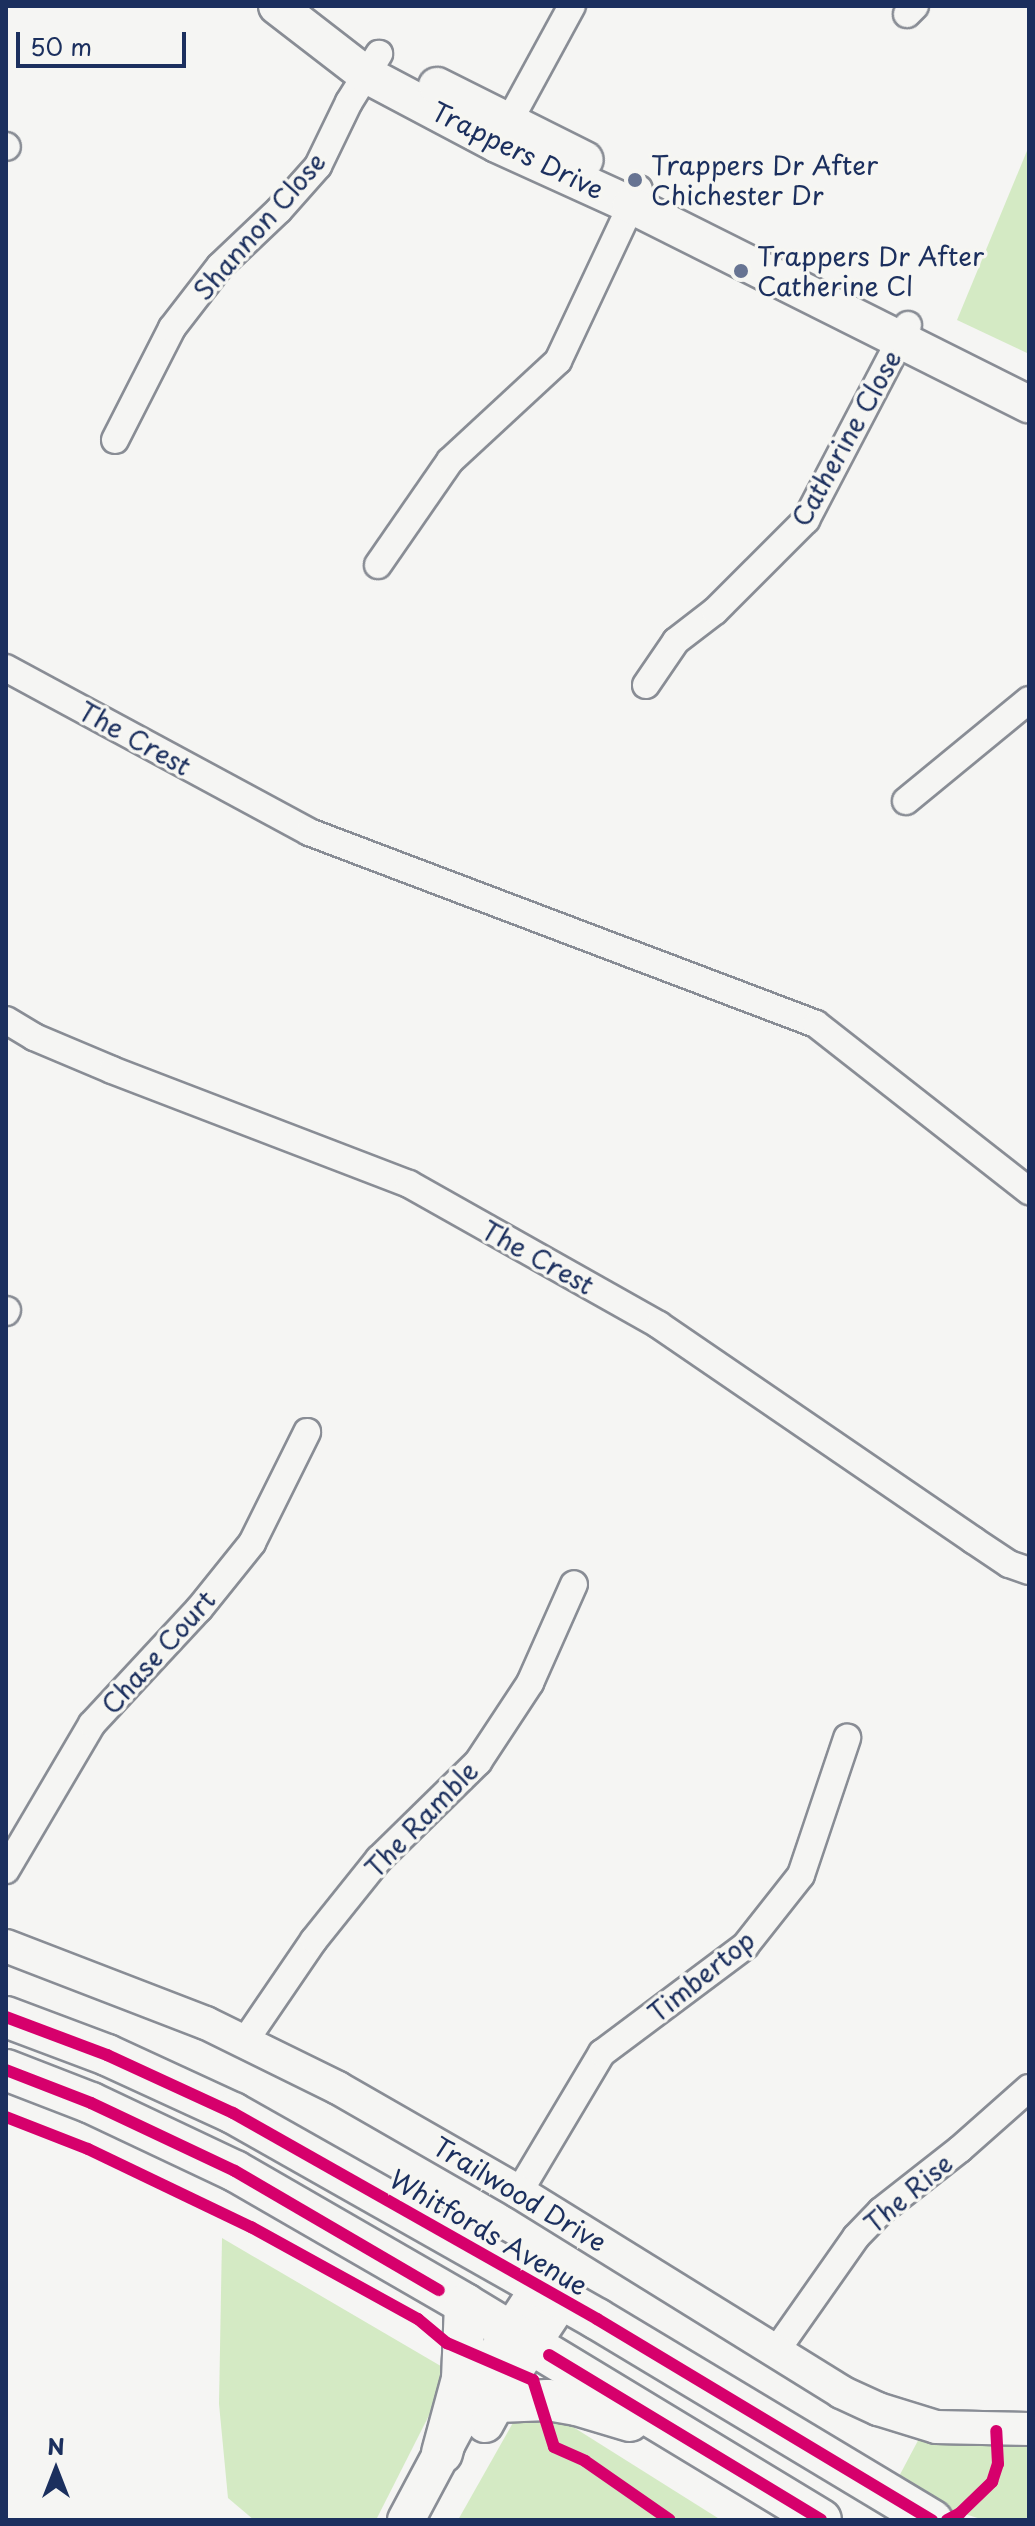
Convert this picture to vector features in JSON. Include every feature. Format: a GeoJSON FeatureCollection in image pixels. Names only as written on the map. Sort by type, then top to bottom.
{"type":"FeatureCollection","features":[{"type":"Feature","properties":{"kind":"main road","name":"Trappers Drive"},"geometry":{"type":"LineString","coordinates":[[277,6],[372,64],[904,332],[1029,404]]}},
{"type":"Feature","properties":{"kind":"main road","name":"Trappers Drive"},"geometry":{"type":"LineString","coordinates":[[311,6],[372,64]]}},
{"type":"Feature","properties":{"kind":"main road","name":"Trappers Drive"},"geometry":{"type":"LineString","coordinates":[[904,332],[1029,384]]}},
{"type":"Feature","properties":{"kind":"main road","name":"Whitfords Avenue"},"geometry":{"type":"LineString","coordinates":[[6,2017],[107,2055],[233,2113],[551,2293],[932,2520]]}},
{"type":"Feature","properties":{"kind":"main road"},"geometry":{"type":"LineString","coordinates":[[6,2070],[91,2103],[235,2171],[465,2304],[821,2520]]}},
{"type":"Feature","properties":{"kind":"main road"},"geometry":{"type":"LineString","coordinates":[[432,2520],[498,2402],[514,2371],[523,2339],[551,2293]]}},
{"type":"Feature","properties":{"kind":"main road"},"geometry":{"type":"LineString","coordinates":[[442,2453],[462,2379],[465,2304]]}},
{"type":"Feature","properties":{"kind":"main road"},"geometry":{"type":"LineString","coordinates":[[406,2520],[487,2368],[523,2339]]}},
{"type":"Feature","properties":{"kind":"main road"},"geometry":{"type":"LineString","coordinates":[[498,2402],[548,2400],[577,2405],[677,2433]]}},
{"type":"Feature","properties":{"kind":"street"},"geometry":{"type":"LineString","coordinates":[[503,131],[572,6]]}},
{"type":"Feature","properties":{"kind":"street","name":"Shannon Close"},"geometry":{"type":"LineString","coordinates":[[115,440],[172,328],[220,266],[279,210],[318,166],[372,64]]}},
{"type":"Feature","properties":{"kind":"street"},"geometry":{"type":"LineString","coordinates":[[378,565],[450,461],[558,361],[635,197]]}},
{"type":"Feature","properties":{"kind":"street","name":"Catherine Close"},"geometry":{"type":"LineString","coordinates":[[646,685],[676,641],[715,611],[806,520],[904,332]]}},
{"type":"Feature","properties":{"kind":"street","name":"The Crest"},"geometry":{"type":"LineString","coordinates":[[6,668],[309,832],[816,1024],[1029,1191]]}},
{"type":"Feature","properties":{"kind":"street"},"geometry":{"type":"LineString","coordinates":[[906,801],[1029,700]]}},
{"type":"Feature","properties":{"kind":"street","name":"The Crest"},"geometry":{"type":"LineString","coordinates":[[6,1020],[34,1037],[112,1070],[409,1184],[659,1325],[1009,1564],[1029,1571]]}},
{"type":"Feature","properties":{"kind":"street","name":"Chase Court"},"geometry":{"type":"LineString","coordinates":[[6,1870],[92,1724],[199,1609],[252,1543],[307,1432]]}},
{"type":"Feature","properties":{"kind":"street","name":"The Ramble"},"geometry":{"type":"LineString","coordinates":[[245,2041],[314,1940],[379,1859],[478,1762],[530,1683],[574,1584]]}},
{"type":"Feature","properties":{"kind":"street","name":"Timbertop"},"geometry":{"type":"LineString","coordinates":[[519,2192],[602,2053],[745,1946],[801,1875],[847,1738]]}},
{"type":"Feature","properties":{"kind":"street","name":"Trailwood Drive"},"geometry":{"type":"LineString","coordinates":[[6,1946],[245,2041],[375,2109],[519,2192],[841,2392],[909,2421],[963,2430],[1029,2429]]}},
{"type":"Feature","properties":{"kind":"street","name":"The Rise"},"geometry":{"type":"LineString","coordinates":[[776,2351],[856,2237],[881,2211],[960,2149],[1029,2088]]}},
{"type":"Feature","properties":{"kind":"green space"},"geometry":{"type":"Polygon","coordinates":[[[1029,146],[1029,354],[957,320],[1029,146]]]}},
{"type":"Feature","properties":{"kind":"green space"},"geometry":{"type":"Polygon","coordinates":[[[222,2238],[451,2372],[376,2520],[254,2520],[228,2498],[219,2404],[222,2238]]]}},
{"type":"Feature","properties":{"kind":"green space"},"geometry":{"type":"Polygon","coordinates":[[[527,2398],[721,2520],[458,2520],[527,2398]]]}},
{"type":"Feature","properties":{"kind":"green space"},"geometry":{"type":"Polygon","coordinates":[[[1029,2431],[1029,2520],[984,2520],[936,2505],[896,2482],[922,2433],[1029,2431]]]}},
{"type":"Feature","properties":{"kind":"cycle path"},"geometry":{"type":"LineString","coordinates":[[6,2017],[107,2055],[233,2113],[597,2319],[932,2520]]}},
{"type":"Feature","properties":{"kind":"cycle path"},"geometry":{"type":"LineString","coordinates":[[6,2070],[91,2103],[235,2171],[439,2290]]}},
{"type":"Feature","properties":{"kind":"cycle path"},"geometry":{"type":"LineString","coordinates":[[6,2117],[88,2149],[251,2227],[418,2319],[447,2343],[533,2380],[554,2447],[585,2461],[670,2520]]}},
{"type":"Feature","properties":{"kind":"cycle path"},"geometry":{"type":"LineString","coordinates":[[549,2355],[821,2520]]}},
{"type":"Feature","properties":{"kind":"cycle path"},"geometry":{"type":"LineString","coordinates":[[947,2520],[960,2513],[992,2482],[998,2464],[996,2431]]}},
{"type":"Feature","properties":{"kind":"place","name":"Trappers Dr After Chichester Dr"},"geometry":{"type":"Point","coordinates":[635,180]}},
{"type":"Feature","properties":{"kind":"place","name":"Trappers Dr After Catherine Cl"},"geometry":{"type":"Point","coordinates":[741,271]}}]}
